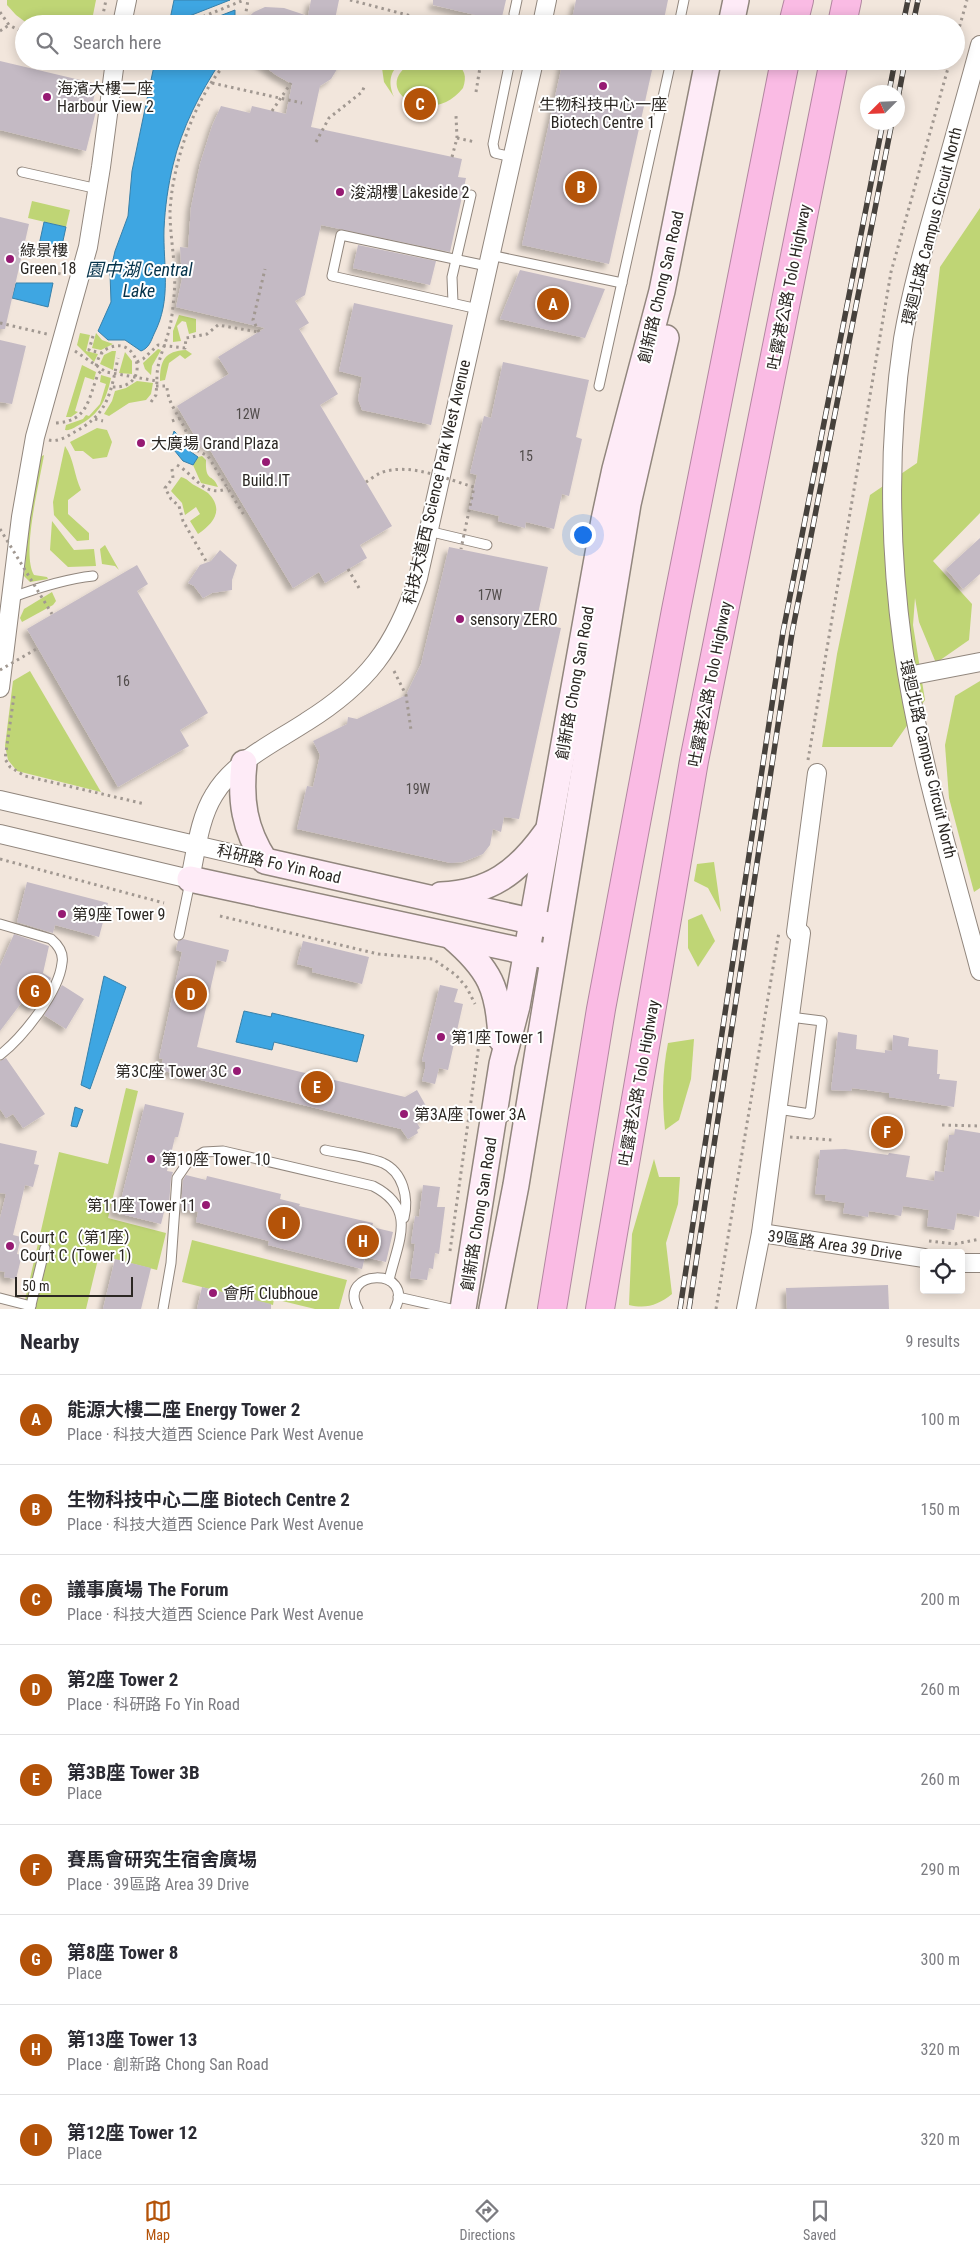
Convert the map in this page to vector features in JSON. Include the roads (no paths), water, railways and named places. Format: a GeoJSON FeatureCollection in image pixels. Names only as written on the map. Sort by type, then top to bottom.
{"type":"FeatureCollection","features":[{"type":"Feature","properties":{"kind":"highway"},"geometry":{"type":"LineString","coordinates":[[795,15],[799,0]]}},
{"type":"Feature","properties":{"kind":"highway"},"geometry":{"type":"LineString","coordinates":[[844,15],[847,0]]}},
{"type":"Feature","properties":{"kind":"highway"},"geometry":{"type":"LineString","coordinates":[[552,1309],[601,1009],[676,610],[783,70]]}},
{"type":"Feature","properties":{"kind":"highway","name":"吐露港公路 Tolo Highway"},"geometry":{"type":"LineString","coordinates":[[600,1309],[694,761],[832,70]]}},
{"type":"Feature","properties":{"kind":"main road"},"geometry":{"type":"LineString","coordinates":[[718,15],[720,0]]}},
{"type":"Feature","properties":{"kind":"main road"},"geometry":{"type":"LineString","coordinates":[[733,15],[736,0]]}},
{"type":"Feature","properties":{"kind":"main road","name":"創新路 Chong San Road"},"geometry":{"type":"LineString","coordinates":[[484,1302],[493,1130],[502,1064],[517,1006],[604,520],[664,282],[706,70]]}},
{"type":"Feature","properties":{"kind":"main road","name":"創新路 Chong San Road"},"geometry":{"type":"LineString","coordinates":[[484,1302],[524,1139],[628,504],[682,268],[722,70]]}},
{"type":"Feature","properties":{"kind":"main road"},"geometry":{"type":"LineString","coordinates":[[244,762],[241,786],[247,828],[265,861]]}},
{"type":"Feature","properties":{"kind":"main road"},"geometry":{"type":"LineString","coordinates":[[418,896],[448,895],[490,885],[518,867],[548,831]]}},
{"type":"Feature","properties":{"kind":"main road","name":"科研路 Fo Yin Road"},"geometry":{"type":"LineString","coordinates":[[265,861],[558,927]]}},
{"type":"Feature","properties":{"kind":"main road","name":"科研路 Fo Yin Road"},"geometry":{"type":"LineString","coordinates":[[190,879],[553,958]]}},
{"type":"Feature","properties":{"kind":"main road"},"geometry":{"type":"LineString","coordinates":[[451,936],[477,962],[496,995],[500,1008],[502,1064]]}},
{"type":"Feature","properties":{"kind":"street"},"geometry":{"type":"LineString","coordinates":[[124,15],[127,0]]}},
{"type":"Feature","properties":{"kind":"street"},"geometry":{"type":"LineString","coordinates":[[544,15],[547,0]]}},
{"type":"Feature","properties":{"kind":"street","name":"環迴北路 Campus Circuit North"},"geometry":{"type":"LineString","coordinates":[[980,45],[916,275],[904,339],[893,444],[892,502],[895,571],[903,648],[908,676],[920,737],[975,931],[980,971]]}},
{"type":"Feature","properties":{"kind":"street"},"geometry":{"type":"LineString","coordinates":[[8,689],[13,597],[21,517],[35,436],[51,376],[64,340],[88,247],[98,189],[114,70]]}},
{"type":"Feature","properties":{"kind":"street","name":"科技大道西 Science Park West Avenue"},"geometry":{"type":"LineString","coordinates":[[190,879],[203,819],[214,793],[244,762],[327,708],[369,672],[390,644],[405,616],[418,578],[532,70]]}},
{"type":"Feature","properties":{"kind":"street"},"geometry":{"type":"LineString","coordinates":[[908,676],[980,662]]}},
{"type":"Feature","properties":{"kind":"street"},"geometry":{"type":"LineString","coordinates":[[762,1233],[802,933],[796,932],[812,767]]}},
{"type":"Feature","properties":{"kind":"street","name":"科研路 Fo Yin Road"},"geometry":{"type":"LineString","coordinates":[[0,800],[265,861]]}},
{"type":"Feature","properties":{"kind":"street","name":"科研路 Fo Yin Road"},"geometry":{"type":"LineString","coordinates":[[0,834],[190,879]]}},
{"type":"Feature","properties":{"kind":"street","name":"39區路 Area 39 Drive"},"geometry":{"type":"LineString","coordinates":[[746,1309],[762,1233],[920,1257]]}},
{"type":"Feature","properties":{"kind":"street"},"geometry":{"type":"LineString","coordinates":[[965,1263],[980,1263]]}},
{"type":"Feature","properties":{"kind":"lane"},"geometry":{"type":"LineString","coordinates":[[514,14],[517,0]]}},
{"type":"Feature","properties":{"kind":"lane"},"geometry":{"type":"LineString","coordinates":[[681,15],[684,0]]}},
{"type":"Feature","properties":{"kind":"lane"},"geometry":{"type":"LineString","coordinates":[[508,70],[493,144],[494,153],[512,157]]}},
{"type":"Feature","properties":{"kind":"lane"},"geometry":{"type":"LineString","coordinates":[[599,386],[669,70]]}},
{"type":"Feature","properties":{"kind":"lane"},"geometry":{"type":"LineString","coordinates":[[22,172],[98,189]]}},
{"type":"Feature","properties":{"kind":"lane"},"geometry":{"type":"LineString","coordinates":[[453,303],[452,277],[471,195]]}},
{"type":"Feature","properties":{"kind":"lane"},"geometry":{"type":"LineString","coordinates":[[478,309],[332,276],[341,235],[456,259],[488,261],[622,283]]}},
{"type":"Feature","properties":{"kind":"lane"},"geometry":{"type":"LineString","coordinates":[[428,531],[487,545]]}},
{"type":"Feature","properties":{"kind":"lane"},"geometry":{"type":"LineString","coordinates":[[13,597],[44,585],[71,578],[94,576]]}},
{"type":"Feature","properties":{"kind":"lane"},"geometry":{"type":"LineString","coordinates":[[179,935],[190,879]]}},
{"type":"Feature","properties":{"kind":"lane"},"geometry":{"type":"LineString","coordinates":[[0,924],[51,939],[58,945],[63,962],[47,999],[30,1026],[0,1055]]}},
{"type":"Feature","properties":{"kind":"lane"},"geometry":{"type":"LineString","coordinates":[[778,1109],[810,1114],[822,1021],[790,1017]]}},
{"type":"Feature","properties":{"kind":"lane"},"geometry":{"type":"LineString","coordinates":[[493,1130],[502,1117],[508,1114],[515,1116],[524,1139]]}},
{"type":"Feature","properties":{"kind":"lane"},"geometry":{"type":"LineString","coordinates":[[325,1150],[383,1163],[392,1170],[404,1190],[406,1202],[402,1225],[388,1280]]}},
{"type":"Feature","properties":{"kind":"lane"},"geometry":{"type":"LineString","coordinates":[[163,1309],[171,1264],[177,1178],[188,1162],[204,1152],[223,1151],[373,1186],[389,1194],[400,1208],[402,1225]]}},
{"type":"Feature","properties":{"kind":"lane"},"geometry":{"type":"LineString","coordinates":[[0,1298],[30,1308],[45,1248]]}},
{"type":"Feature","properties":{"kind":"lane"},"geometry":{"type":"LineString","coordinates":[[358,1309],[356,1292],[364,1281],[376,1276],[388,1280],[393,1285],[398,1298],[395,1309]]}},
{"type":"Feature","properties":{"kind":"lane"},"geometry":{"type":"LineString","coordinates":[[398,1298],[451,1309]]}},
{"type":"Feature","properties":{"kind":"water"},"geometry":{"type":"Polygon","coordinates":[[[174,0],[230,0],[192,15],[171,15],[174,0]]]}},
{"type":"Feature","properties":{"kind":"water"},"geometry":{"type":"Polygon","coordinates":[[[235,10],[235,15],[222,15],[235,10]]]}},
{"type":"Feature","properties":{"kind":"water","name":"園中湖 Central Lake"},"geometry":{"type":"Polygon","coordinates":[[[153,70],[215,70],[192,111],[181,137],[173,165],[165,213],[165,295],[163,308],[151,342],[141,351],[125,340],[108,340],[98,331],[111,302],[110,273],[115,251],[128,216],[132,171],[153,70]]]}},
{"type":"Feature","properties":{"kind":"water"},"geometry":{"type":"Polygon","coordinates":[[[44,222],[66,227],[61,250],[39,245],[44,222]]]}},
{"type":"Feature","properties":{"kind":"water"},"geometry":{"type":"Polygon","coordinates":[[[16,283],[53,283],[48,307],[12,298],[16,283]]]}},
{"type":"Feature","properties":{"kind":"water"},"geometry":{"type":"Polygon","coordinates":[[[174,431],[180,437],[185,437],[187,449],[198,457],[193,465],[183,461],[170,445],[174,431]]]}},
{"type":"Feature","properties":{"kind":"water"},"geometry":{"type":"Polygon","coordinates":[[[104,976],[126,987],[90,1089],[81,1085],[104,976]]]}},
{"type":"Feature","properties":{"kind":"water"},"geometry":{"type":"Polygon","coordinates":[[[244,1011],[271,1017],[272,1013],[364,1035],[357,1062],[274,1042],[272,1050],[236,1042],[244,1011]]]}},
{"type":"Feature","properties":{"kind":"water"},"geometry":{"type":"Polygon","coordinates":[[[75,1107],[83,1110],[77,1127],[71,1126],[75,1107]]]}},
{"type":"Feature","properties":{"kind":"railway"},"geometry":{"type":"LineString","coordinates":[[905,15],[908,0]]}},
{"type":"Feature","properties":{"kind":"railway"},"geometry":{"type":"LineString","coordinates":[[915,15],[918,0]]}},
{"type":"Feature","properties":{"kind":"railway"},"geometry":{"type":"LineString","coordinates":[[890,85],[893,70]]}},
{"type":"Feature","properties":{"kind":"railway"},"geometry":{"type":"LineString","coordinates":[[900,85],[903,70]]}},
{"type":"Feature","properties":{"kind":"railway"},"geometry":{"type":"LineString","coordinates":[[680,1309],[783,632],[881,130]]}},
{"type":"Feature","properties":{"kind":"railway"},"geometry":{"type":"LineString","coordinates":[[689,1309],[792,633],[890,130]]}},
{"type":"Feature","properties":{"kind":"place","name":"生物科技中心一座 Biotech Centre 1"},"geometry":{"type":"Point","coordinates":[603,86]}},
{"type":"Feature","properties":{"kind":"place","name":"海濱大樓二座 Harbour View 2"},"geometry":{"type":"Point","coordinates":[47,97]}},
{"type":"Feature","properties":{"kind":"place","name":"議事廣場 The Forum"},"geometry":{"type":"Point","coordinates":[420,104]}},
{"type":"Feature","properties":{"kind":"place","name":"生物科技中心二座 Biotech Centre 2"},"geometry":{"type":"Point","coordinates":[581,187]}},
{"type":"Feature","properties":{"kind":"place","name":"浚湖樓 Lakeside 2"},"geometry":{"type":"Point","coordinates":[340,192]}},
{"type":"Feature","properties":{"kind":"place","name":"綠景樓 Green 18"},"geometry":{"type":"Point","coordinates":[10,259]}},
{"type":"Feature","properties":{"kind":"place","name":"能源大樓二座 Energy Tower 2"},"geometry":{"type":"Point","coordinates":[553,304]}},
{"type":"Feature","properties":{"kind":"place","name":"大廣場 Grand Plaza"},"geometry":{"type":"Point","coordinates":[141,443]}},
{"type":"Feature","properties":{"kind":"place","name":"Build.IT"},"geometry":{"type":"Point","coordinates":[266,462]}},
{"type":"Feature","properties":{"kind":"place","name":"sensory ZERO"},"geometry":{"type":"Point","coordinates":[460,619]}},
{"type":"Feature","properties":{"kind":"place","name":"第9座 Tower 9"},"geometry":{"type":"Point","coordinates":[62,914]}},
{"type":"Feature","properties":{"kind":"place","name":"第8座 Tower 8"},"geometry":{"type":"Point","coordinates":[35,991]}},
{"type":"Feature","properties":{"kind":"place","name":"第2座 Tower 2"},"geometry":{"type":"Point","coordinates":[191,994]}},
{"type":"Feature","properties":{"kind":"place","name":"第1座 Tower 1"},"geometry":{"type":"Point","coordinates":[441,1037]}},
{"type":"Feature","properties":{"kind":"place","name":"第3C座 Tower 3C"},"geometry":{"type":"Point","coordinates":[237,1071]}},
{"type":"Feature","properties":{"kind":"place","name":"第3B座 Tower 3B"},"geometry":{"type":"Point","coordinates":[317,1087]}},
{"type":"Feature","properties":{"kind":"place","name":"第3A座 Tower 3A"},"geometry":{"type":"Point","coordinates":[404,1114]}},
{"type":"Feature","properties":{"kind":"place","name":"賽馬會研究生宿舍廣埸"},"geometry":{"type":"Point","coordinates":[887,1132]}},
{"type":"Feature","properties":{"kind":"place","name":"第10座 Tower 10"},"geometry":{"type":"Point","coordinates":[151,1159]}},
{"type":"Feature","properties":{"kind":"place","name":"第11座 Tower 11"},"geometry":{"type":"Point","coordinates":[206,1205]}},
{"type":"Feature","properties":{"kind":"place","name":"第12座 Tower 12"},"geometry":{"type":"Point","coordinates":[284,1223]}},
{"type":"Feature","properties":{"kind":"place","name":"第13座 Tower 13"},"geometry":{"type":"Point","coordinates":[363,1241]}},
{"type":"Feature","properties":{"kind":"place","name":"Court C（第1座） Court C (Tower 1)"},"geometry":{"type":"Point","coordinates":[10,1246]}},
{"type":"Feature","properties":{"kind":"place","name":"會所 Clubhoue"},"geometry":{"type":"Point","coordinates":[213,1293]}}]}
